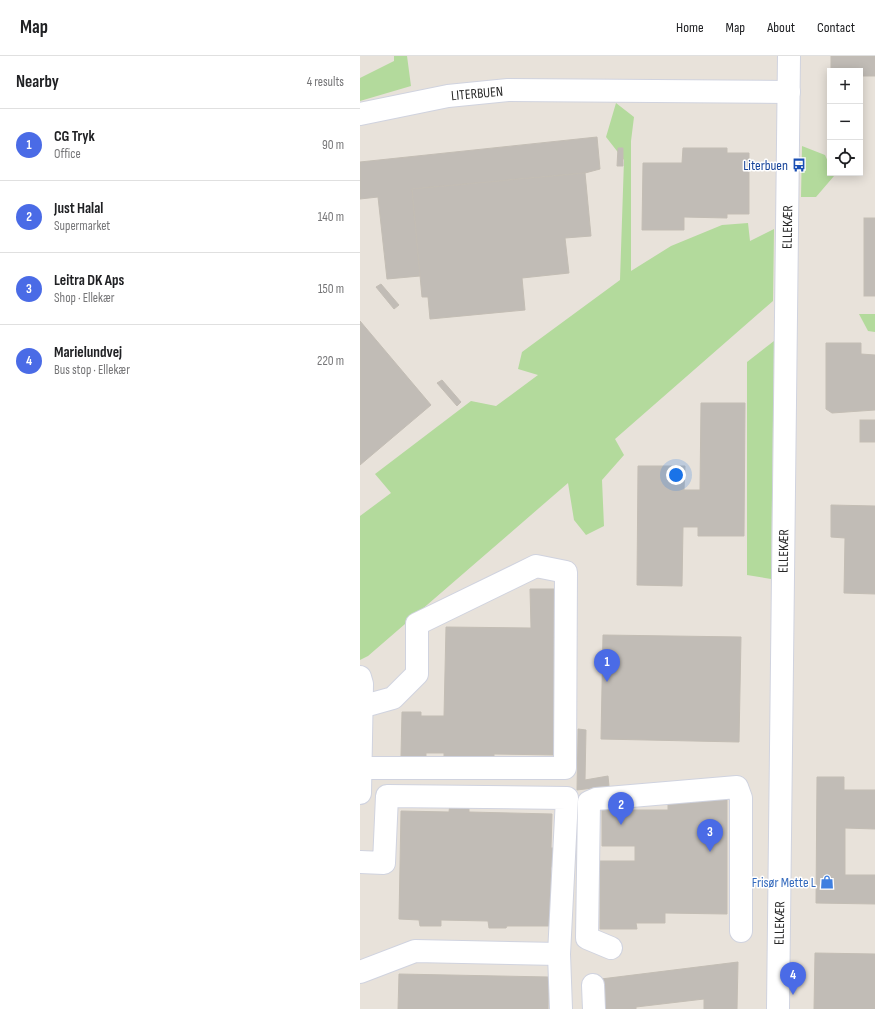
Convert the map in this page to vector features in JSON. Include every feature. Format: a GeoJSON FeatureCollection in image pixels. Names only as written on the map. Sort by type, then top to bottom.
{"type":"FeatureCollection","features":[{"type":"Feature","properties":{"kind":"street","name":"ELLEKÆR"},"geometry":{"type":"LineString","coordinates":[[778,1009],[789,56]]}},
{"type":"Feature","properties":{"kind":"street","name":"LITERBUEN"},"geometry":{"type":"LineString","coordinates":[[360,114],[448,96],[508,90],[789,92]]}},
{"type":"Feature","properties":{"kind":"street"},"geometry":{"type":"LineString","coordinates":[[360,768],[565,768],[566,572],[536,566],[417,624],[417,674],[393,698],[361,707]]}},
{"type":"Feature","properties":{"kind":"street"},"geometry":{"type":"LineString","coordinates":[[360,793],[361,681]]}},
{"type":"Feature","properties":{"kind":"street"},"geometry":{"type":"LineString","coordinates":[[611,948],[587,938],[589,802],[596,799],[736,787],[741,798],[741,931]]}},
{"type":"Feature","properties":{"kind":"street"},"geometry":{"type":"LineString","coordinates":[[360,862],[384,862],[387,796],[567,798],[560,954],[561,1009]]}},
{"type":"Feature","properties":{"kind":"street"},"geometry":{"type":"LineString","coordinates":[[360,972],[416,950],[560,954]]}},
{"type":"Feature","properties":{"kind":"street"},"geometry":{"type":"LineString","coordinates":[[593,985],[594,1009]]}},
{"type":"Feature","properties":{"kind":"green space"},"geometry":{"type":"Polygon","coordinates":[[[394,56],[407,56],[411,86],[360,101],[360,78],[394,61],[394,56]]]}},
{"type":"Feature","properties":{"kind":"green space"},"geometry":{"type":"Polygon","coordinates":[[[616,103],[634,117],[631,141],[631,271],[671,246],[722,225],[748,223],[750,241],[774,229],[773,301],[615,439],[624,455],[602,480],[604,526],[586,535],[574,520],[568,483],[368,656],[360,660],[360,516],[391,493],[375,474],[471,401],[496,406],[538,375],[518,369],[522,352],[620,280],[624,160],[606,137],[616,103]]]}},
{"type":"Feature","properties":{"kind":"green space"},"geometry":{"type":"Polygon","coordinates":[[[802,146],[825,155],[827,159],[827,176],[834,176],[816,197],[801,197],[802,146]]]}},
{"type":"Feature","properties":{"kind":"green space"},"geometry":{"type":"Polygon","coordinates":[[[859,314],[875,314],[875,332],[868,331],[859,314]]]}},
{"type":"Feature","properties":{"kind":"green space"},"geometry":{"type":"Polygon","coordinates":[[[774,341],[771,579],[747,575],[747,362],[774,341]]]}},
{"type":"Feature","properties":{"kind":"building"},"geometry":{"type":"Polygon","coordinates":[[[831,56],[875,56],[875,76],[863,76],[863,68],[831,68],[831,56]]]}},
{"type":"Feature","properties":{"kind":"building"},"geometry":{"type":"Polygon","coordinates":[[[597,137],[600,169],[585,173],[412,189],[420,276],[387,279],[378,197],[360,199],[360,162],[597,137]]]}},
{"type":"Feature","properties":{"kind":"building"},"geometry":{"type":"Polygon","coordinates":[[[618,148],[623,148],[623,166],[617,166],[618,148]]]}},
{"type":"Feature","properties":{"kind":"building"},"geometry":{"type":"Polygon","coordinates":[[[683,148],[727,148],[727,153],[749,153],[749,214],[727,214],[727,218],[684,217],[684,230],[642,230],[643,163],[682,163],[683,148]]]}},
{"type":"Feature","properties":{"kind":"building"},"geometry":{"type":"Polygon","coordinates":[[[585,173],[591,236],[565,238],[569,273],[522,278],[525,310],[430,319],[428,297],[422,297],[412,189],[585,173]]]}},
{"type":"Feature","properties":{"kind":"building"},"geometry":{"type":"Polygon","coordinates":[[[864,218],[875,218],[875,296],[864,296],[864,218]]]}},
{"type":"Feature","properties":{"kind":"building"},"geometry":{"type":"Polygon","coordinates":[[[381,284],[399,305],[394,309],[376,287],[381,284]]]}},
{"type":"Feature","properties":{"kind":"building"},"geometry":{"type":"Polygon","coordinates":[[[360,321],[431,405],[360,465],[360,321]]]}},
{"type":"Feature","properties":{"kind":"building"},"geometry":{"type":"Polygon","coordinates":[[[826,343],[861,343],[861,354],[875,355],[875,410],[832,413],[826,409],[826,343]]]}},
{"type":"Feature","properties":{"kind":"building"},"geometry":{"type":"Polygon","coordinates":[[[442,380],[461,402],[457,406],[437,383],[442,380]]]}},
{"type":"Feature","properties":{"kind":"building"},"geometry":{"type":"Polygon","coordinates":[[[701,403],[745,403],[744,536],[698,536],[698,527],[683,527],[682,586],[637,585],[638,466],[685,466],[684,490],[700,490],[701,403]]]}},
{"type":"Feature","properties":{"kind":"building"},"geometry":{"type":"Polygon","coordinates":[[[860,420],[875,420],[875,442],[860,442],[860,420]]]}},
{"type":"Feature","properties":{"kind":"building"},"geometry":{"type":"Polygon","coordinates":[[[831,505],[875,506],[875,594],[844,593],[845,538],[831,537],[831,505]]]}},
{"type":"Feature","properties":{"kind":"building"},"geometry":{"type":"Polygon","coordinates":[[[530,589],[559,589],[556,755],[494,754],[494,759],[444,761],[444,753],[426,753],[426,757],[401,756],[402,712],[421,712],[421,716],[444,716],[446,627],[531,628],[530,589]]]}},
{"type":"Feature","properties":{"kind":"building"},"geometry":{"type":"Polygon","coordinates":[[[603,635],[741,637],[739,742],[601,739],[603,635]]]}},
{"type":"Feature","properties":{"kind":"building"},"geometry":{"type":"Polygon","coordinates":[[[578,729],[586,730],[585,780],[608,776],[609,786],[577,790],[578,729]]]}},
{"type":"Feature","properties":{"kind":"building"},"geometry":{"type":"Polygon","coordinates":[[[817,777],[844,777],[844,790],[875,790],[875,829],[845,828],[845,875],[875,875],[875,904],[816,903],[817,777]]]}},
{"type":"Feature","properties":{"kind":"building"},"geometry":{"type":"Polygon","coordinates":[[[668,798],[727,798],[727,914],[665,913],[665,923],[636,923],[637,929],[600,929],[600,861],[635,861],[635,846],[602,846],[602,810],[668,810],[668,798]]]}},
{"type":"Feature","properties":{"kind":"building"},"geometry":{"type":"Polygon","coordinates":[[[450,803],[469,803],[469,812],[552,814],[551,848],[562,848],[562,865],[551,867],[551,894],[555,895],[554,926],[507,926],[506,928],[489,928],[488,921],[441,920],[441,926],[420,926],[419,920],[399,919],[401,811],[449,812],[450,803]]]}},
{"type":"Feature","properties":{"kind":"building"},"geometry":{"type":"Polygon","coordinates":[[[815,953],[875,954],[875,1009],[814,1009],[815,953]]]}},
{"type":"Feature","properties":{"kind":"building"},"geometry":{"type":"Polygon","coordinates":[[[738,962],[737,1009],[704,1009],[704,999],[636,1007],[636,1009],[605,1009],[601,979],[738,962]]]}},
{"type":"Feature","properties":{"kind":"building"},"geometry":{"type":"Polygon","coordinates":[[[399,974],[549,977],[548,1009],[398,1009],[399,974]]]}},
{"type":"Feature","properties":{"kind":"place","name":"Literbuen"},"geometry":{"type":"Point","coordinates":[799,165]}},
{"type":"Feature","properties":{"kind":"place","name":"CG Tryk"},"geometry":{"type":"Point","coordinates":[607,682]}},
{"type":"Feature","properties":{"kind":"place","name":"Just Halal"},"geometry":{"type":"Point","coordinates":[621,825]}},
{"type":"Feature","properties":{"kind":"place","name":"Leitra DK Aps"},"geometry":{"type":"Point","coordinates":[710,852]}},
{"type":"Feature","properties":{"kind":"place","name":"Frisør Mette L"},"geometry":{"type":"Point","coordinates":[827,882]}},
{"type":"Feature","properties":{"kind":"place","name":"Marielundvej"},"geometry":{"type":"Point","coordinates":[793,995]}}]}
